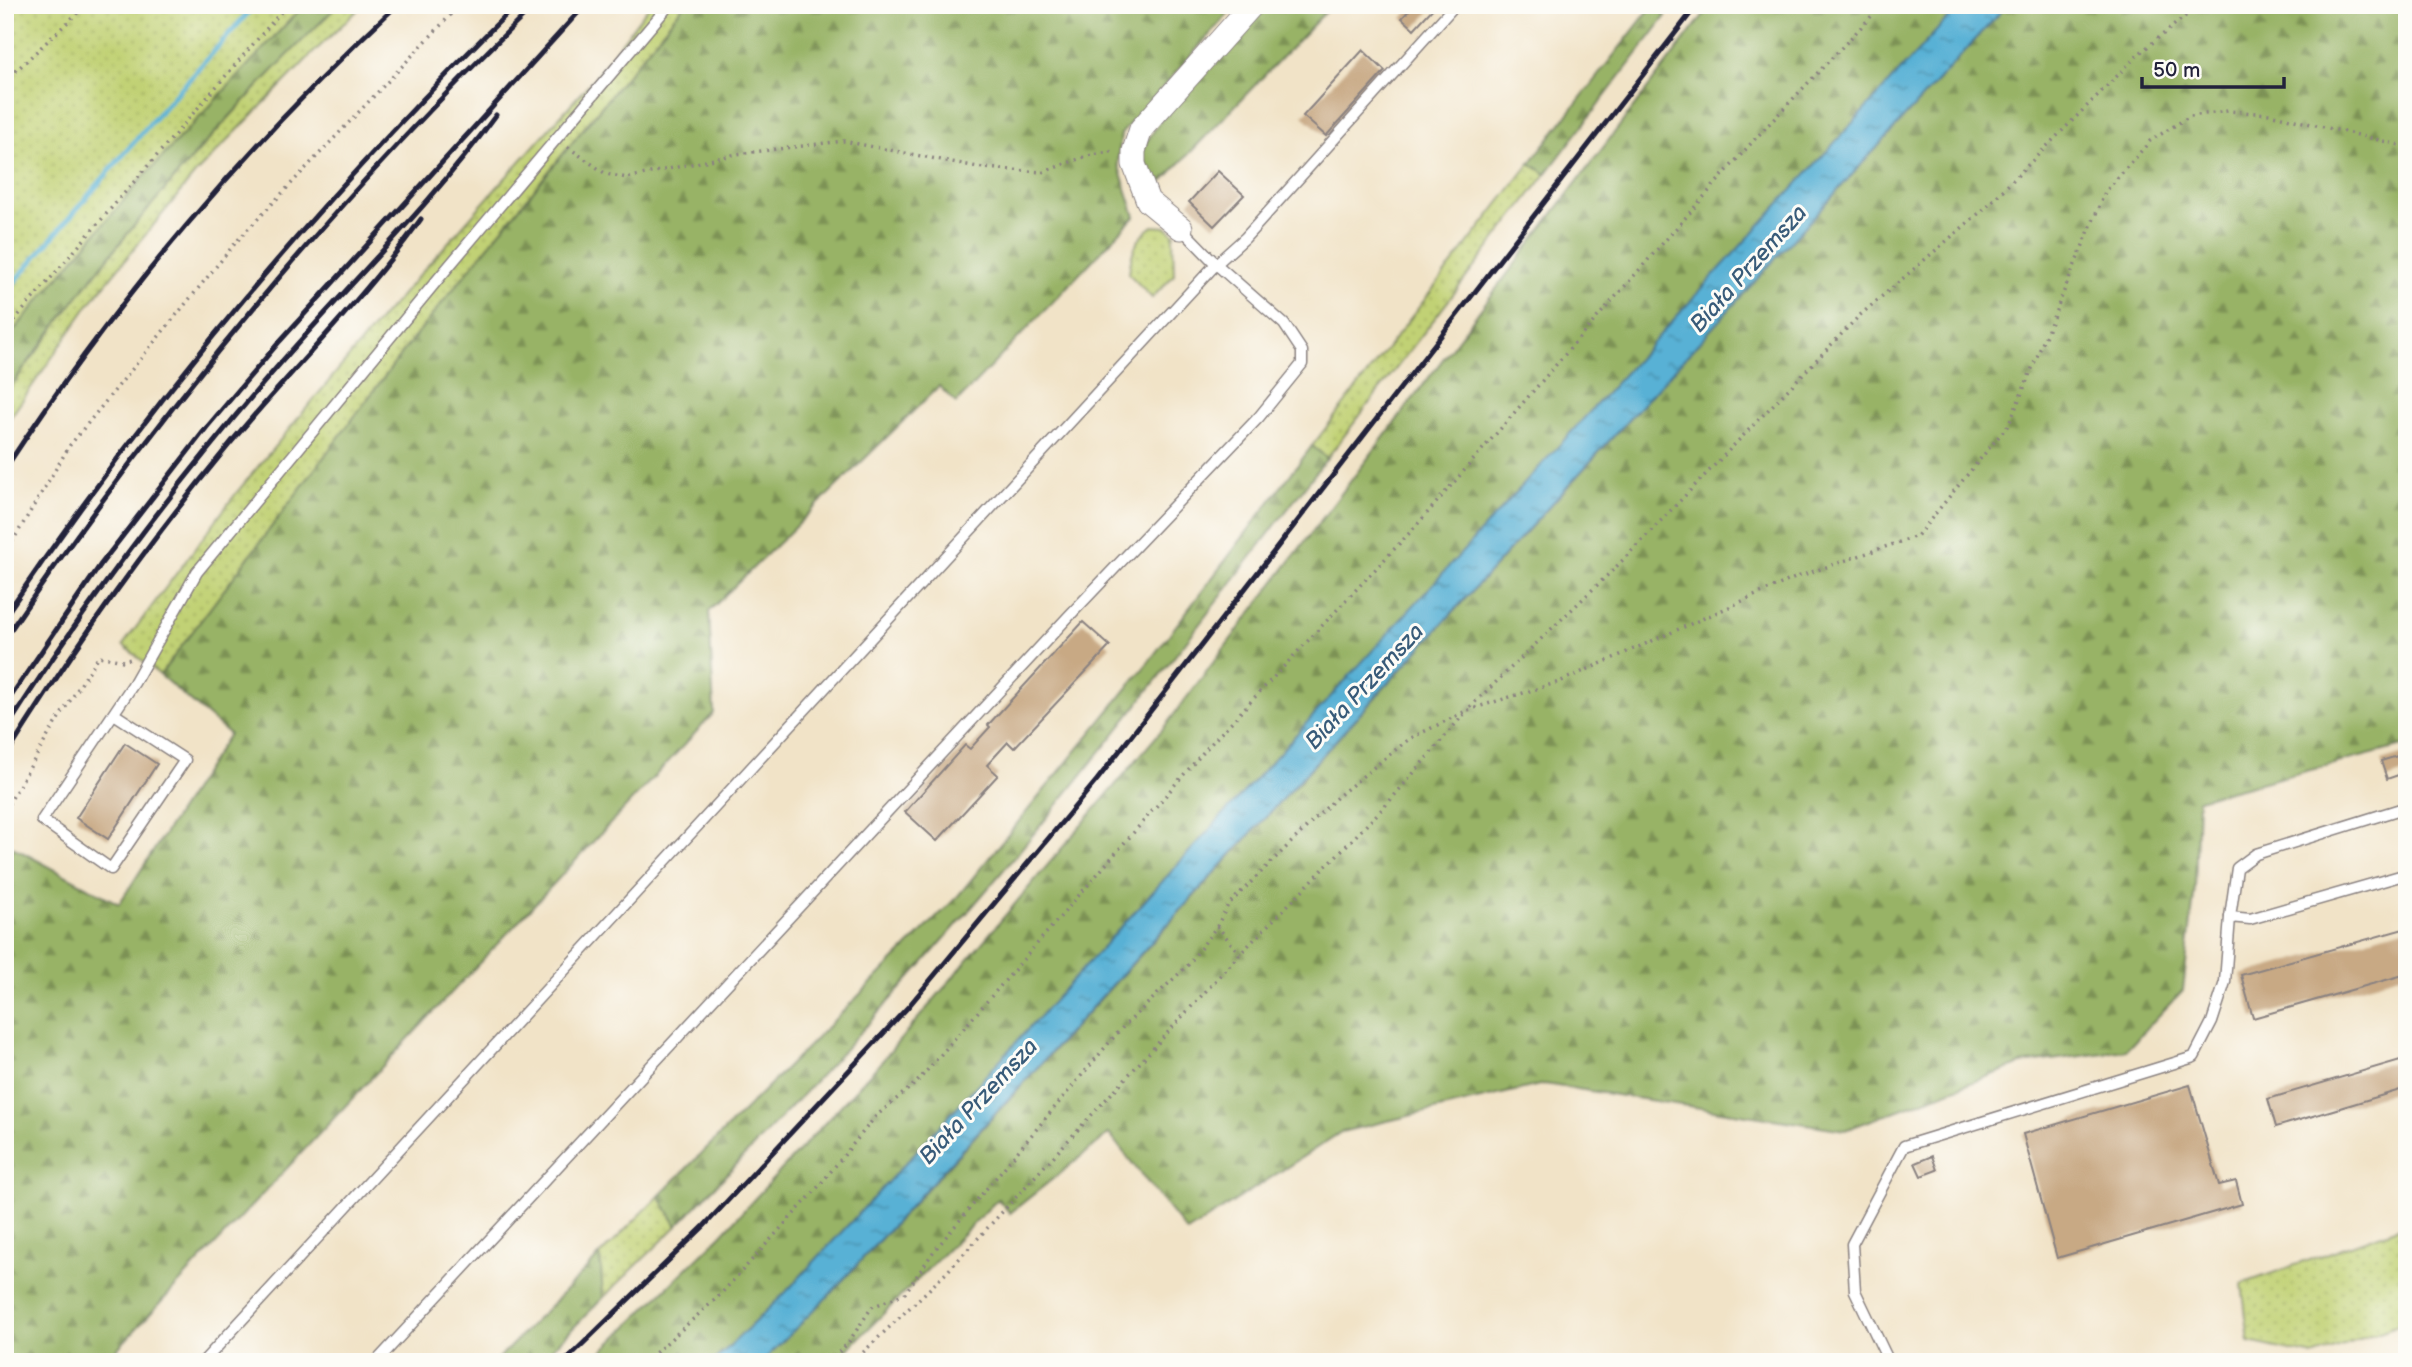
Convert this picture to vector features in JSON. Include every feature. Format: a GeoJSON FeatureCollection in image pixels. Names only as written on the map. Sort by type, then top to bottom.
{"type":"FeatureCollection","features":[{"type":"Feature","properties":{"kind":"street"},"geometry":{"type":"LineString","coordinates":[[1181,228],[1148,201],[1134,164],[1134,151],[1141,129],[1252,5]]}},
{"type":"Feature","properties":{"kind":"lane"},"geometry":{"type":"LineString","coordinates":[[114,715],[185,760],[111,869],[42,820],[114,715],[197,572],[439,278],[669,5]]}},
{"type":"Feature","properties":{"kind":"lane"},"geometry":{"type":"LineString","coordinates":[[203,1362],[1216,264],[1245,238],[1455,5]]}},
{"type":"Feature","properties":{"kind":"lane"},"geometry":{"type":"LineString","coordinates":[[376,1362],[1069,615],[1259,417],[1302,364],[1302,351],[1284,324],[1216,264],[1181,228]]}},
{"type":"Feature","properties":{"kind":"lane"},"geometry":{"type":"LineString","coordinates":[[1889,1362],[1855,1291],[1852,1244],[1904,1146],[2194,1057],[2212,1022],[2225,982],[2230,917],[2238,868],[2256,854],[2407,807]]}},
{"type":"Feature","properties":{"kind":"lane"},"geometry":{"type":"LineString","coordinates":[[2230,917],[2250,919],[2407,874]]}},
{"type":"Feature","properties":{"kind":"path"},"geometry":{"type":"LineString","coordinates":[[5,81],[86,5]]}},
{"type":"Feature","properties":{"kind":"path"},"geometry":{"type":"LineString","coordinates":[[5,331],[287,5]]}},
{"type":"Feature","properties":{"kind":"path"},"geometry":{"type":"LineString","coordinates":[[5,554],[70,444],[237,242],[460,5]]}},
{"type":"Feature","properties":{"kind":"path"},"geometry":{"type":"LineString","coordinates":[[645,1362],[718,1297],[814,1192],[876,1116],[917,1082],[1206,749],[1416,526],[1754,140],[1882,5]]}},
{"type":"Feature","properties":{"kind":"path"},"geometry":{"type":"LineString","coordinates":[[853,1362],[946,1273],[1240,954],[1387,804],[1468,710],[1615,568],[1859,316],[1984,209],[2140,53],[2199,5]]}},
{"type":"Feature","properties":{"kind":"path"},"geometry":{"type":"LineString","coordinates":[[829,1362],[848,1343],[872,1307],[905,1293],[934,1251],[1119,1031],[1188,965],[1217,926],[1228,905],[1337,797],[1409,739],[1468,710],[1559,682],[1797,577],[1917,536],[2009,424],[2105,192],[2150,141],[2190,116],[2228,111],[2269,114],[2400,145],[2407,150]]}},
{"type":"Feature","properties":{"kind":"path"},"geometry":{"type":"LineString","coordinates":[[557,140],[606,174],[627,178],[737,154],[843,141],[983,168],[1043,172],[1113,150],[1134,164]]}},
{"type":"Feature","properties":{"kind":"path"},"geometry":{"type":"LineString","coordinates":[[5,810],[55,724],[99,656],[123,660],[150,656]]}},
{"type":"Feature","properties":{"kind":"path"},"geometry":{"type":"LineString","coordinates":[[1217,926],[1240,954]]}},
{"type":"Feature","properties":{"kind":"green space"},"geometry":{"type":"Polygon","coordinates":[[[5,5],[304,5],[140,181],[5,341],[5,5]]]}},
{"type":"Feature","properties":{"kind":"green space"},"geometry":{"type":"Polygon","coordinates":[[[304,5],[338,5],[230,116],[162,193],[97,272],[5,395],[5,341],[140,181],[304,5]]]}},
{"type":"Feature","properties":{"kind":"green space"},"geometry":{"type":"Polygon","coordinates":[[[338,5],[363,5],[195,174],[90,303],[5,425],[5,395],[87,284],[149,207],[224,123],[338,5]]]}},
{"type":"Feature","properties":{"kind":"green space"},"geometry":{"type":"Polygon","coordinates":[[[650,5],[684,5],[412,340],[160,675],[123,645],[237,492],[382,317],[595,77],[650,5]]]}},
{"type":"Feature","properties":{"kind":"green space"},"geometry":{"type":"Polygon","coordinates":[[[684,5],[1236,5],[1121,134],[1118,164],[1135,216],[956,403],[939,386],[709,611],[714,713],[105,1362],[5,1362],[5,843],[119,904],[229,734],[160,675],[412,340],[684,5]]]}},
{"type":"Feature","properties":{"kind":"green space"},"geometry":{"type":"Polygon","coordinates":[[[1263,5],[1332,5],[1159,185],[1146,171],[1139,154],[1165,113],[1263,5]]]}},
{"type":"Feature","properties":{"kind":"green space"},"geometry":{"type":"Polygon","coordinates":[[[1653,5],[1666,16],[1546,174],[1530,163],[1653,5]]]}},
{"type":"Feature","properties":{"kind":"green space"},"geometry":{"type":"Polygon","coordinates":[[[1711,5],[1960,5],[786,1292],[713,1362],[591,1362],[721,1235],[883,1060],[1166,725],[1711,5]]]}},
{"type":"Feature","properties":{"kind":"green space"},"geometry":{"type":"Polygon","coordinates":[[[2007,5],[2407,5],[2407,745],[2198,799],[2195,887],[2183,990],[2126,1050],[2021,1064],[1845,1130],[1544,1084],[1341,1132],[1187,1232],[1109,1134],[1010,1213],[998,1199],[835,1362],[762,1362],[830,1294],[960,1153],[2007,5]]]}},
{"type":"Feature","properties":{"kind":"green space"},"geometry":{"type":"Polygon","coordinates":[[[1530,163],[1546,174],[1327,458],[1312,446],[1530,163]]]}},
{"type":"Feature","properties":{"kind":"green space"},"geometry":{"type":"Polygon","coordinates":[[[1153,226],[1166,227],[1175,234],[1174,275],[1152,298],[1129,274],[1135,247],[1153,226]]]}},
{"type":"Feature","properties":{"kind":"green space"},"geometry":{"type":"Polygon","coordinates":[[[1312,446],[1327,458],[1048,817],[886,1004],[677,1226],[659,1196],[958,896],[1147,664],[1312,446]]]}},
{"type":"Feature","properties":{"kind":"green space"},"geometry":{"type":"Polygon","coordinates":[[[659,1196],[677,1226],[603,1298],[600,1255],[659,1196]]]}},
{"type":"Feature","properties":{"kind":"green space"},"geometry":{"type":"Polygon","coordinates":[[[2407,1225],[2407,1322],[2313,1356],[2249,1342],[2242,1284],[2407,1225]]]}},
{"type":"Feature","properties":{"kind":"green space"},"geometry":{"type":"Polygon","coordinates":[[[600,1255],[603,1298],[539,1362],[495,1362],[600,1255]]]}},
{"type":"Feature","properties":{"kind":"water","name":"Biała Przemsza"},"geometry":{"type":"Polygon","coordinates":[[[1960,5],[2007,5],[830,1294],[762,1362],[713,1362],[786,1292],[939,1127],[1960,5]]]}},
{"type":"Feature","properties":{"kind":"building"},"geometry":{"type":"Polygon","coordinates":[[[1414,5],[1436,5],[1414,29],[1402,18],[1414,5]]]}},
{"type":"Feature","properties":{"kind":"building"},"geometry":{"type":"Polygon","coordinates":[[[1363,50],[1385,71],[1326,136],[1303,116],[1363,50]]]}},
{"type":"Feature","properties":{"kind":"building"},"geometry":{"type":"Polygon","coordinates":[[[1218,171],[1244,195],[1214,226],[1189,202],[1218,171]]]}},
{"type":"Feature","properties":{"kind":"building"},"geometry":{"type":"Polygon","coordinates":[[[1083,622],[1110,646],[1014,748],[1008,742],[987,765],[998,775],[937,841],[905,812],[965,745],[970,749],[990,727],[988,725],[1083,622]]]}},
{"type":"Feature","properties":{"kind":"building"},"geometry":{"type":"Polygon","coordinates":[[[125,743],[157,764],[108,839],[76,818],[125,743]]]}},
{"type":"Feature","properties":{"kind":"building"},"geometry":{"type":"Polygon","coordinates":[[[2407,753],[2407,772],[2387,779],[2381,761],[2407,753]]]}},
{"type":"Feature","properties":{"kind":"building"},"geometry":{"type":"Polygon","coordinates":[[[2407,928],[2407,974],[2253,1018],[2241,975],[2407,928]]]}},
{"type":"Feature","properties":{"kind":"building"},"geometry":{"type":"Polygon","coordinates":[[[2407,1058],[2407,1088],[2276,1127],[2268,1099],[2407,1058]]]}},
{"type":"Feature","properties":{"kind":"building"},"geometry":{"type":"Polygon","coordinates":[[[2190,1085],[2219,1185],[2236,1181],[2242,1204],[2057,1258],[2023,1134],[2190,1085]]]}},
{"type":"Feature","properties":{"kind":"building"},"geometry":{"type":"Polygon","coordinates":[[[1932,1156],[1937,1170],[1921,1176],[1915,1163],[1932,1156]]]}},
{"type":"Feature","properties":{"kind":"waterway"},"geometry":{"type":"LineString","coordinates":[[5,293],[255,5]]}},
{"type":"Feature","properties":{"kind":"railway"},"geometry":{"type":"LineString","coordinates":[[5,469],[93,343],[187,225],[288,113],[397,5]]}},
{"type":"Feature","properties":{"kind":"railway"},"geometry":{"type":"LineString","coordinates":[[5,616],[121,454],[245,298],[377,148],[516,5]]}},
{"type":"Feature","properties":{"kind":"railway"},"geometry":{"type":"LineString","coordinates":[[5,638],[125,470],[254,308],[390,153],[535,5]]}},
{"type":"Feature","properties":{"kind":"railway"},"geometry":{"type":"LineString","coordinates":[[5,705],[101,564],[207,427],[280,341],[585,5]]}},
{"type":"Feature","properties":{"kind":"railway"},"geometry":{"type":"LineString","coordinates":[[564,1362],[704,1226],[908,1007],[1097,780],[1697,5]]}},
{"type":"Feature","properties":{"kind":"railway"},"geometry":{"type":"LineString","coordinates":[[5,731],[69,634],[137,540],[209,448],[284,359],[420,209],[496,115]]}},
{"type":"Feature","properties":{"kind":"railway"},"geometry":{"type":"LineString","coordinates":[[5,758],[84,637],[198,483],[375,278],[421,219]]}}]}
